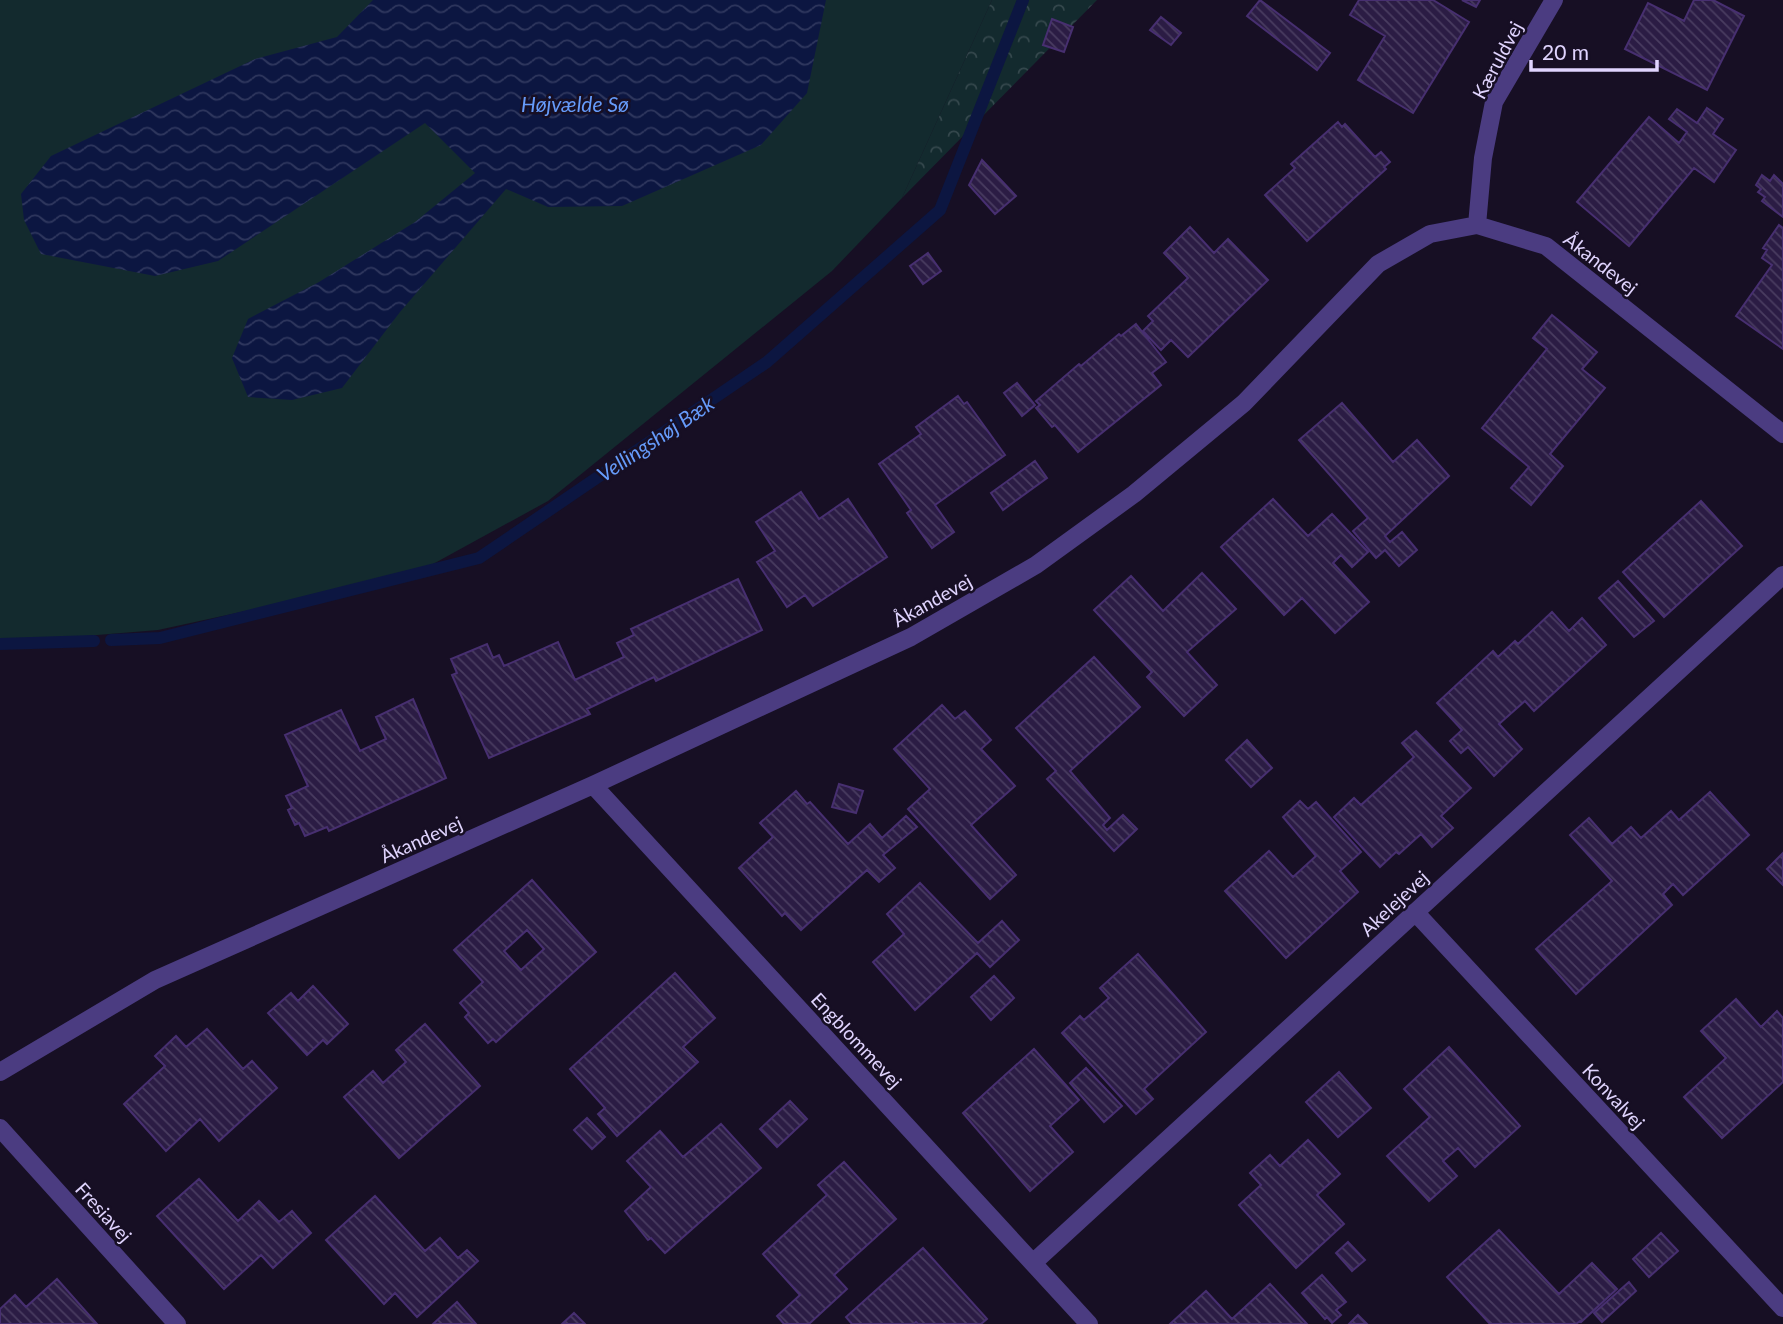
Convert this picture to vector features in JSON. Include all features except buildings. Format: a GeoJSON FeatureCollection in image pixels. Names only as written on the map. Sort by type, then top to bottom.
{"type":"FeatureCollection","features":[{"type":"Feature","properties":{"kind":"street","name":"Kæruldvej"},"geometry":{"type":"LineString","coordinates":[[1477,225],[1483,158],[1494,102],[1553,0]]}},
{"type":"Feature","properties":{"kind":"street","name":"Åkandevej"},"geometry":{"type":"LineString","coordinates":[[0,1072],[155,980],[593,785],[911,637],[1036,565],[1134,494],[1244,402],[1378,264],[1430,233],[1477,225],[1546,246],[1783,434]]}},
{"type":"Feature","properties":{"kind":"street","name":"Akelejevej"},"geometry":{"type":"LineString","coordinates":[[1034,1262],[1783,575]]}},
{"type":"Feature","properties":{"kind":"street","name":"Engblommevej"},"geometry":{"type":"LineString","coordinates":[[593,785],[1089,1324]]}},
{"type":"Feature","properties":{"kind":"street","name":"Konvalvej"},"geometry":{"type":"LineString","coordinates":[[1415,912],[1783,1308]]}},
{"type":"Feature","properties":{"kind":"street","name":"Fresiavej"},"geometry":{"type":"LineString","coordinates":[[0,1128],[177,1324]]}},
{"type":"Feature","properties":{"kind":"green space"},"geometry":{"type":"Polygon","coordinates":[[[0,0],[992,0],[902,198],[832,271],[548,501],[413,575],[158,630],[0,643],[0,0]]]}},
{"type":"Feature","properties":{"kind":"green space"},"geometry":{"type":"Polygon","coordinates":[[[992,0],[1097,0],[902,198],[992,0]]]}},
{"type":"Feature","properties":{"kind":"water","name":"Højvælde Sø"},"geometry":{"type":"Polygon","coordinates":[[[373,0],[826,0],[807,93],[761,145],[622,206],[548,207],[506,189],[400,312],[342,388],[292,400],[248,397],[232,358],[248,319],[319,282],[415,222],[475,173],[425,123],[218,261],[155,276],[41,254],[24,220],[21,194],[51,156],[255,59],[337,37],[373,0]]]}},
{"type":"Feature","properties":{"kind":"waterway","name":"Vellingshøj Bæk"},"geometry":{"type":"LineString","coordinates":[[111,640],[160,638],[479,558],[767,362],[940,210],[1023,0]]}},
{"type":"Feature","properties":{"kind":"waterway","name":"Vellingshøj Bæk"},"geometry":{"type":"LineString","coordinates":[[0,644],[94,641]]}}]}
